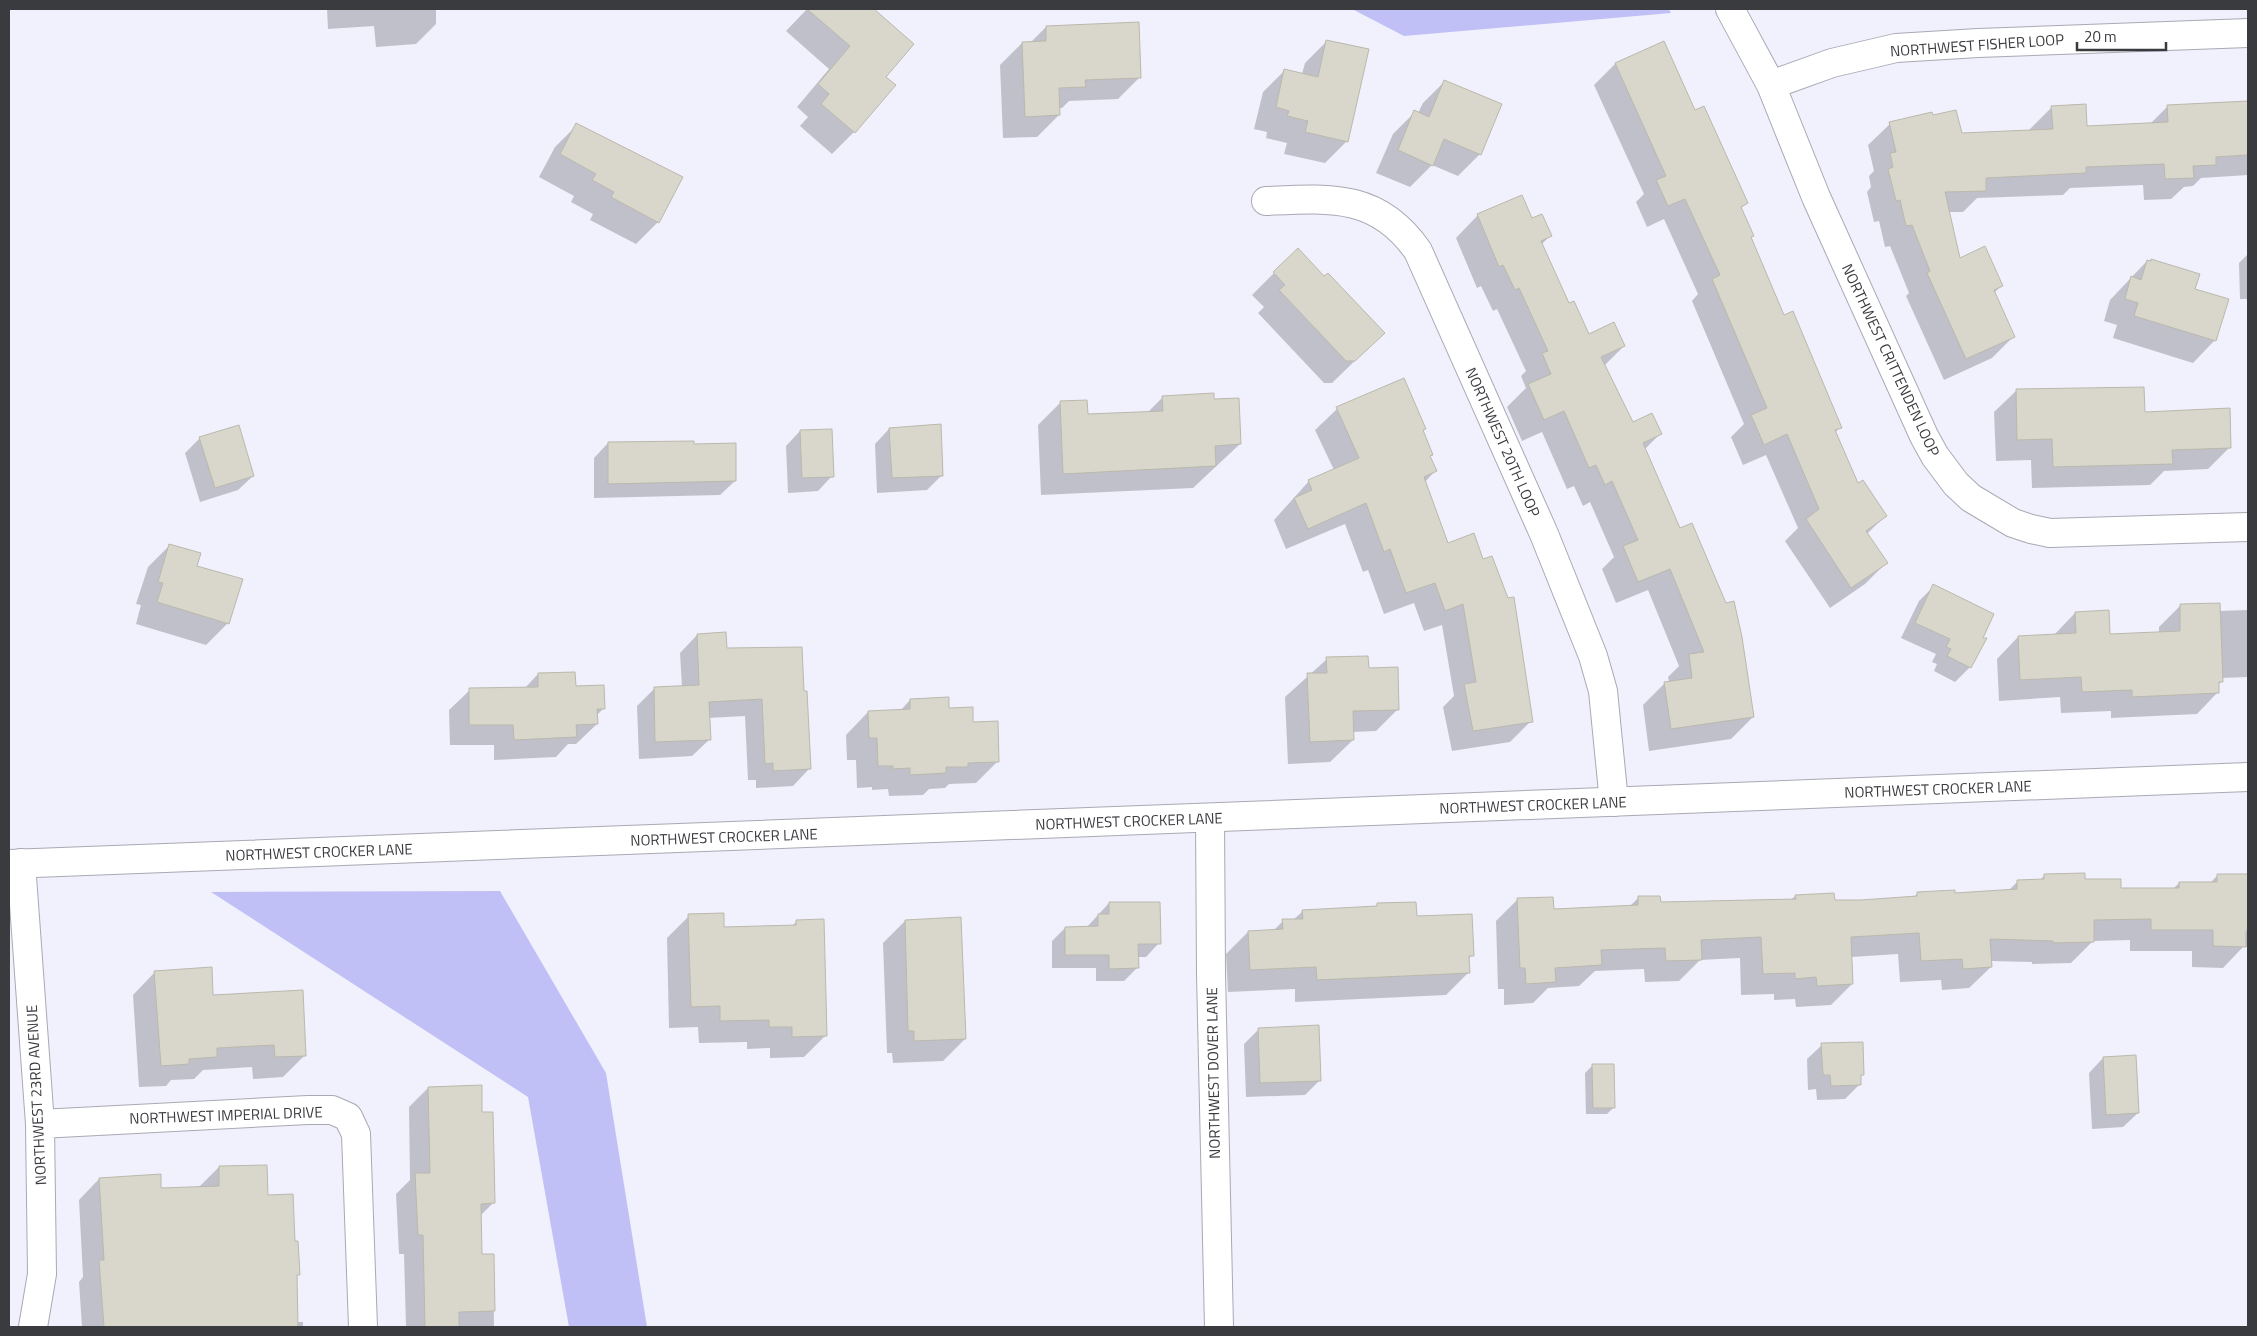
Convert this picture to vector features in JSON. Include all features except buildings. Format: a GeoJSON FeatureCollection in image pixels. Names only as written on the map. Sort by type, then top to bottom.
{"type":"FeatureCollection","features":[{"type":"Feature","properties":{"kind":"street","name":"NORTHWEST CRITTENDEN LOOP"},"geometry":{"type":"LineString","coordinates":[[1730,9],[1771,85],[1820,206],[1924,436],[1935,456],[1956,484],[1971,498],[2014,523],[2050,533],[2248,527]]}},
{"type":"Feature","properties":{"kind":"street","name":"NORTHWEST FISHER LOOP"},"geometry":{"type":"LineString","coordinates":[[1771,85],[1832,63],[1896,48],[1978,43],[2248,33]]}},
{"type":"Feature","properties":{"kind":"street","name":"NORTHWEST 20TH LOOP"},"geometry":{"type":"LineString","coordinates":[[1266,201],[1324,199],[1373,210],[1391,220],[1405,233],[1418,251],[1544,534],[1593,656],[1603,691],[1614,802]]}},
{"type":"Feature","properties":{"kind":"street","name":"NORTHWEST CROCKER LANE"},"geometry":{"type":"LineString","coordinates":[[15,864],[2248,777]]}},
{"type":"Feature","properties":{"kind":"street","name":"NORTHWEST DOVER LANE"},"geometry":{"type":"LineString","coordinates":[[1210,818],[1211,974],[1219,1327]]}},
{"type":"Feature","properties":{"kind":"street","name":"NORTHWEST 23RD AVENUE"},"geometry":{"type":"LineString","coordinates":[[15,864],[40,1124],[42,1274],[33,1327]]}},
{"type":"Feature","properties":{"kind":"street","name":"NORTHWEST IMPERIAL DRIVE"},"geometry":{"type":"LineString","coordinates":[[40,1124],[308,1110],[332,1110],[348,1117],[356,1134],[363,1327]]}},
{"type":"Feature","properties":{"kind":"shaded area"},"geometry":{"type":"Polygon","coordinates":[[[1352,9],[1669,9],[1671,13],[1404,36],[1352,9]]]}},
{"type":"Feature","properties":{"kind":"shaded area"},"geometry":{"type":"Polygon","coordinates":[[[500,891],[606,1073],[647,1327],[569,1327],[528,1097],[211,892],[500,891]]]}}]}
